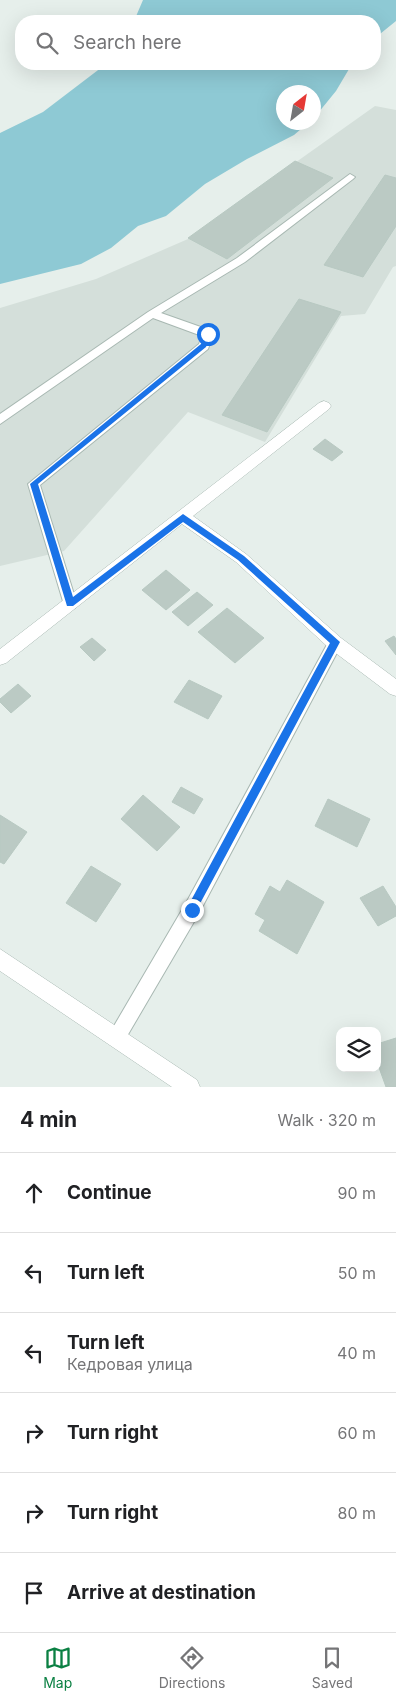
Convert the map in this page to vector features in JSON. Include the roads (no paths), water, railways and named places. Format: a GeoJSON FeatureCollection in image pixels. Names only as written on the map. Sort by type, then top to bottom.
{"type":"FeatureCollection","features":[{"type":"Feature","properties":{"kind":"street"},"geometry":{"type":"LineString","coordinates":[[0,658],[324,406]]}},
{"type":"Feature","properties":{"kind":"street"},"geometry":{"type":"LineString","coordinates":[[183,517],[241,558],[336,642],[396,689]]}},
{"type":"Feature","properties":{"kind":"street"},"geometry":{"type":"LineString","coordinates":[[0,959],[190,1087]]}},
{"type":"Feature","properties":{"kind":"lane"},"geometry":{"type":"LineString","coordinates":[[0,420],[152,314],[240,260],[350,177]]}},
{"type":"Feature","properties":{"kind":"lane"},"geometry":{"type":"LineString","coordinates":[[70,604],[34,484],[204,346],[208,334],[152,314]]}},
{"type":"Feature","properties":{"kind":"lane"},"geometry":{"type":"LineString","coordinates":[[117,1037],[192,910],[336,642]]}},
{"type":"Feature","properties":{"kind":"water"},"geometry":{"type":"Polygon","coordinates":[[[143,0],[396,0],[396,21],[381,33],[381,15],[137,15],[143,0]]]}},
{"type":"Feature","properties":{"kind":"water"},"geometry":{"type":"Polygon","coordinates":[[[98,70],[348,70],[336,91],[321,109],[321,85],[276,85],[276,130],[300,130],[205,184],[166,216],[138,226],[111,248],[81,264],[0,284],[0,133],[43,112],[98,70]]]}}]}
